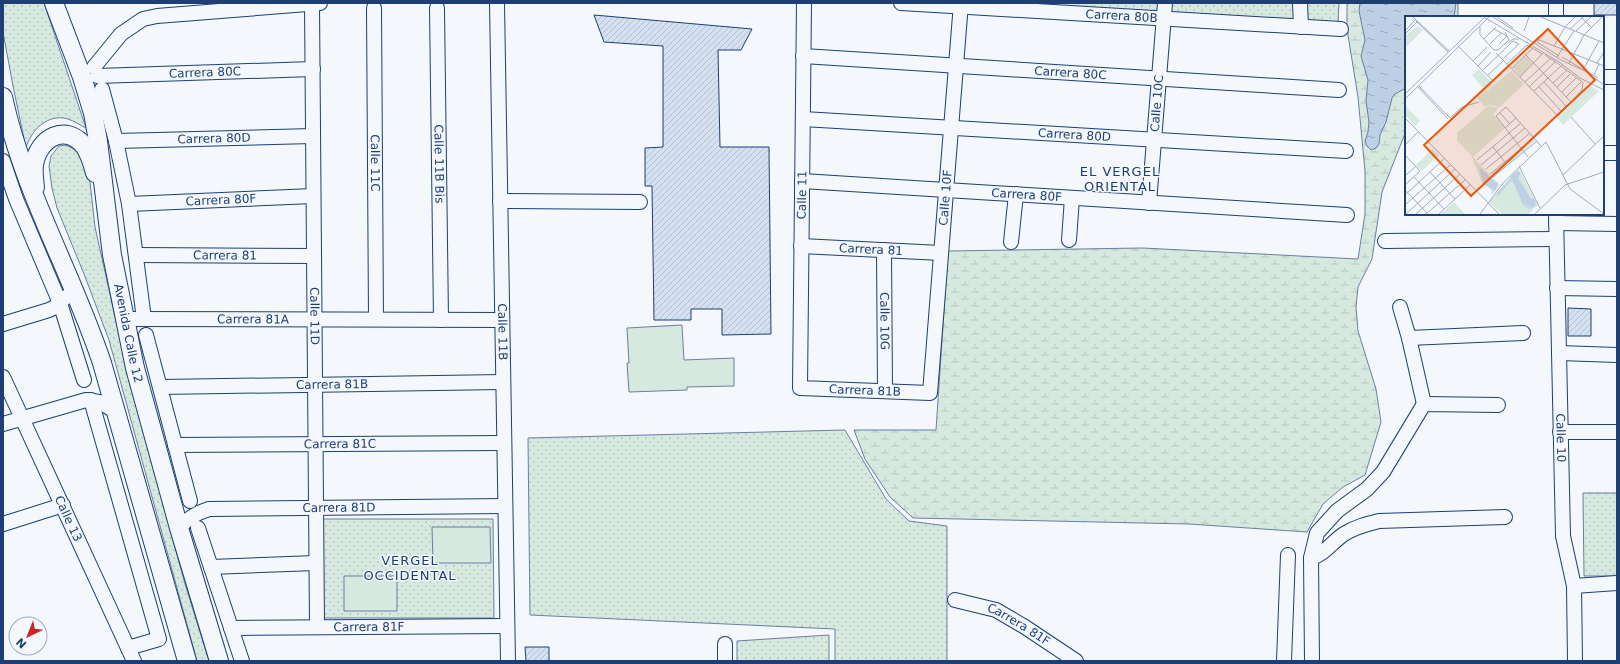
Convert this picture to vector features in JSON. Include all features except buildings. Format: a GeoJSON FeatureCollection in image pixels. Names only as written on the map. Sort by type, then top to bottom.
{"type":"FeatureCollection","features":[{"type":"Feature","properties":{"kind":"main road","name":"Avenida Calle 12"},"geometry":{"type":"LineString","coordinates":[[54,3],[82,77],[93,113],[98,141],[112,255],[124,319],[140,388],[179,528],[219,661]]}},
{"type":"Feature","properties":{"kind":"main road"},"geometry":{"type":"LineString","coordinates":[[3,97],[15,145],[35,198],[96,344],[186,661]]}},
{"type":"Feature","properties":{"kind":"main road"},"geometry":{"type":"LineString","coordinates":[[35,198],[34,165],[39,149],[45,141],[55,135],[61,134],[70,136],[79,141],[85,147],[91,158],[105,205]]}},
{"type":"Feature","properties":{"kind":"street"},"geometry":{"type":"LineString","coordinates":[[144,319],[130,204],[116,141],[98,77],[121,34],[142,19],[157,16],[317,3]]}},
{"type":"Feature","properties":{"kind":"street","name":"Calle 11D"},"geometry":{"type":"LineString","coordinates":[[317,3],[312,69],[317,628]]}},
{"type":"Feature","properties":{"kind":"street","name":"Calle 11B"},"geometry":{"type":"LineString","coordinates":[[497,3],[508,661]]}},
{"type":"Feature","properties":{"kind":"street","name":"Calle 11"},"geometry":{"type":"LineString","coordinates":[[800,388],[804,3]]}},
{"type":"Feature","properties":{"kind":"street","name":"Carrera 80B"},"geometry":{"type":"LineString","coordinates":[[901,3],[960,5],[1163,19],[1341,29]]}},
{"type":"Feature","properties":{"kind":"street","name":"Calle 10C"},"geometry":{"type":"LineString","coordinates":[[1149,203],[1164,3]]}},
{"type":"Feature","properties":{"kind":"street"},"geometry":{"type":"LineString","coordinates":[[1300,3],[1301,27]]}},
{"type":"Feature","properties":{"kind":"street"},"geometry":{"type":"LineString","coordinates":[[1556,3],[1556,16]]}},
{"type":"Feature","properties":{"kind":"street","name":"Calle 10F"},"geometry":{"type":"LineString","coordinates":[[930,393],[960,5]]}},
{"type":"Feature","properties":{"kind":"street","name":"Calle 11C"},"geometry":{"type":"LineString","coordinates":[[374,8],[376,319]]}},
{"type":"Feature","properties":{"kind":"street","name":"Calle 11B Bis"},"geometry":{"type":"LineString","coordinates":[[437,8],[441,320]]}},
{"type":"Feature","properties":{"kind":"street","name":"Carrera 80C"},"geometry":{"type":"LineString","coordinates":[[803,56],[1338,90]]}},
{"type":"Feature","properties":{"kind":"street","name":"Carrera 80C"},"geometry":{"type":"LineString","coordinates":[[98,77],[312,69]]}},
{"type":"Feature","properties":{"kind":"street"},"geometry":{"type":"LineString","coordinates":[[1604,77],[1617,77]]}},
{"type":"Feature","properties":{"kind":"street","name":"Carrera 80D"},"geometry":{"type":"LineString","coordinates":[[803,119],[1346,151]]}},
{"type":"Feature","properties":{"kind":"street","name":"Carrera 80D"},"geometry":{"type":"LineString","coordinates":[[116,141],[313,136]]}},
{"type":"Feature","properties":{"kind":"street"},"geometry":{"type":"LineString","coordinates":[[1604,153],[1617,153]]}},
{"type":"Feature","properties":{"kind":"street"},"geometry":{"type":"LineString","coordinates":[[3,161],[16,199],[60,303],[84,380]]}},
{"type":"Feature","properties":{"kind":"street","name":"Carrera 80F"},"geometry":{"type":"LineString","coordinates":[[802,181],[1347,215]]}},
{"type":"Feature","properties":{"kind":"street"},"geometry":{"type":"LineString","coordinates":[[1011,242],[1016,194]]}},
{"type":"Feature","properties":{"kind":"street","name":"Carrera 80F"},"geometry":{"type":"LineString","coordinates":[[130,204],[313,196]]}},
{"type":"Feature","properties":{"kind":"street"},"geometry":{"type":"LineString","coordinates":[[1069,240],[1072,198]]}},
{"type":"Feature","properties":{"kind":"street"},"geometry":{"type":"LineString","coordinates":[[500,202],[640,202]]}},
{"type":"Feature","properties":{"kind":"street"},"geometry":{"type":"LineString","coordinates":[[1556,218],[1617,224]]}},
{"type":"Feature","properties":{"kind":"street","name":"Calle 10"},"geometry":{"type":"LineString","coordinates":[[1556,218],[1563,536],[1574,586],[1575,661]]}},
{"type":"Feature","properties":{"kind":"street"},"geometry":{"type":"LineString","coordinates":[[1385,241],[1556,239]]}},
{"type":"Feature","properties":{"kind":"street","name":"Carrera 81"},"geometry":{"type":"LineString","coordinates":[[801,246],[941,253]]}},
{"type":"Feature","properties":{"kind":"street","name":"Calle 10G"},"geometry":{"type":"LineString","coordinates":[[884,250],[885,391]]}},
{"type":"Feature","properties":{"kind":"street","name":"Carrera 81"},"geometry":{"type":"LineString","coordinates":[[137,255],[314,256]]}},
{"type":"Feature","properties":{"kind":"street"},"geometry":{"type":"LineString","coordinates":[[1557,288],[1617,289]]}},
{"type":"Feature","properties":{"kind":"street"},"geometry":{"type":"LineString","coordinates":[[3,324],[49,310],[60,303],[73,289]]}},
{"type":"Feature","properties":{"kind":"street"},"geometry":{"type":"LineString","coordinates":[[1312,661],[1311,558],[1317,533],[1337,512],[1367,489],[1383,472],[1424,404],[1409,338],[1400,307]]}},
{"type":"Feature","properties":{"kind":"street","name":"Carrera 81A"},"geometry":{"type":"LineString","coordinates":[[124,319],[502,320]]}},
{"type":"Feature","properties":{"kind":"street"},"geometry":{"type":"LineString","coordinates":[[1409,338],[1524,333]]}},
{"type":"Feature","properties":{"kind":"street"},"geometry":{"type":"LineString","coordinates":[[146,335],[190,501]]}},
{"type":"Feature","properties":{"kind":"street"},"geometry":{"type":"LineString","coordinates":[[1558,353],[1617,355]]}},
{"type":"Feature","properties":{"kind":"street","name":"Calle 13"},"geometry":{"type":"LineString","coordinates":[[3,376],[131,655]]}},
{"type":"Feature","properties":{"kind":"street","name":"Carrera 81B"},"geometry":{"type":"LineString","coordinates":[[160,387],[503,382]]}},
{"type":"Feature","properties":{"kind":"street","name":"Carrera 81B"},"geometry":{"type":"LineString","coordinates":[[800,388],[930,393]]}},
{"type":"Feature","properties":{"kind":"street"},"geometry":{"type":"LineString","coordinates":[[91,400],[159,639],[131,655]]}},
{"type":"Feature","properties":{"kind":"street"},"geometry":{"type":"LineString","coordinates":[[3,424],[81,401],[91,400],[107,405],[115,411]]}},
{"type":"Feature","properties":{"kind":"street"},"geometry":{"type":"LineString","coordinates":[[1424,404],[1498,405]]}},
{"type":"Feature","properties":{"kind":"street"},"geometry":{"type":"LineString","coordinates":[[1560,432],[1617,432]]}},
{"type":"Feature","properties":{"kind":"street","name":"Carrera 81C"},"geometry":{"type":"LineString","coordinates":[[175,445],[504,443]]}},
{"type":"Feature","properties":{"kind":"street"},"geometry":{"type":"LineString","coordinates":[[3,524],[63,505]]}},
{"type":"Feature","properties":{"kind":"street","name":"Carrera 81D"},"geometry":{"type":"LineString","coordinates":[[179,528],[197,513],[209,509],[505,506]]}},
{"type":"Feature","properties":{"kind":"street"},"geometry":{"type":"LineString","coordinates":[[1311,558],[1320,555],[1344,534],[1364,524],[1379,521],[1505,517]]}},
{"type":"Feature","properties":{"kind":"street"},"geometry":{"type":"LineString","coordinates":[[198,528],[242,661]]}},
{"type":"Feature","properties":{"kind":"street"},"geometry":{"type":"LineString","coordinates":[[1284,661],[1288,555]]}},
{"type":"Feature","properties":{"kind":"street"},"geometry":{"type":"LineString","coordinates":[[211,567],[316,563]]}},
{"type":"Feature","properties":{"kind":"street"},"geometry":{"type":"LineString","coordinates":[[1574,586],[1617,583]]}},
{"type":"Feature","properties":{"kind":"street","name":"Carrera 81F"},"geometry":{"type":"LineString","coordinates":[[955,600],[996,610],[1076,661]]}},
{"type":"Feature","properties":{"kind":"street","name":"Carrera 81F"},"geometry":{"type":"LineString","coordinates":[[231,628],[507,626]]}},
{"type":"Feature","properties":{"kind":"street"},"geometry":{"type":"LineString","coordinates":[[725,644],[725,661]]}},
{"type":"Feature","properties":{"kind":"green space"},"geometry":{"type":"Polygon","coordinates":[[[3,3],[44,3],[86,128],[68,119],[54,118],[41,124],[36,129],[28,141],[26,148],[3,32],[3,3]]]}},
{"type":"Feature","properties":{"kind":"green space"},"geometry":{"type":"Polygon","coordinates":[[[1016,3],[1339,3],[1338,22],[1016,3]]]}},
{"type":"Feature","properties":{"kind":"green space"},"geometry":{"type":"Polygon","coordinates":[[[1347,3],[1458,3],[1458,16],[1405,16],[1405,134],[1382,192],[1372,259],[1358,287],[1356,307],[1358,331],[1376,389],[1381,422],[1365,475],[1343,487],[1323,504],[1307,532],[1189,524],[913,518],[890,497],[865,459],[854,430],[936,430],[948,251],[1143,248],[1358,259],[1365,214],[1365,171],[1358,97],[1347,29],[1347,3]]]}},
{"type":"Feature","properties":{"kind":"green space"},"geometry":{"type":"Polygon","coordinates":[[[66,145],[74,149],[85,160],[89,173],[95,227],[128,375],[185,584],[209,661],[197,661],[109,340],[57,208],[49,166],[51,156],[59,146],[66,145]]]}},
{"type":"Feature","properties":{"kind":"green space"},"geometry":{"type":"Polygon","coordinates":[[[682,325],[684,360],[734,358],[734,386],[687,387],[687,390],[629,392],[627,328],[682,325]]]}},
{"type":"Feature","properties":{"kind":"green space"},"geometry":{"type":"Polygon","coordinates":[[[845,430],[886,499],[909,521],[947,526],[947,661],[835,661],[835,629],[530,615],[528,438],[845,430]]]}},
{"type":"Feature","properties":{"kind":"green space"},"geometry":{"type":"Polygon","coordinates":[[[1583,493],[1617,493],[1617,576],[1584,576],[1583,493]]]}},
{"type":"Feature","properties":{"kind":"green space"},"geometry":{"type":"Polygon","coordinates":[[[323,519],[493,519],[494,618],[323,618],[323,519]]]}},
{"type":"Feature","properties":{"kind":"green space"},"geometry":{"type":"Polygon","coordinates":[[[432,527],[490,527],[491,563],[433,563],[432,527]]]}},
{"type":"Feature","properties":{"kind":"green space"},"geometry":{"type":"Polygon","coordinates":[[[344,576],[397,576],[397,611],[344,611],[344,576]]]}},
{"type":"Feature","properties":{"kind":"green space"},"geometry":{"type":"Polygon","coordinates":[[[829,635],[829,661],[737,661],[737,641],[829,635]]]}},
{"type":"Feature","properties":{"kind":"water"},"geometry":{"type":"Polygon","coordinates":[[[1360,3],[1456,3],[1454,16],[1405,16],[1405,89],[1395,94],[1392,98],[1386,122],[1380,135],[1379,144],[1376,148],[1371,150],[1365,141],[1369,122],[1366,101],[1368,80],[1361,56],[1365,40],[1359,11],[1360,3]]]}},
{"type":"Feature","properties":{"kind":"district","name":"EL VERGEL ORIENTAL"},"geometry":{"type":"Point","coordinates":[1120,178]}},
{"type":"Feature","properties":{"kind":"district","name":"VERGEL OCCIDENTAL"},"geometry":{"type":"Point","coordinates":[410,568]}}]}
